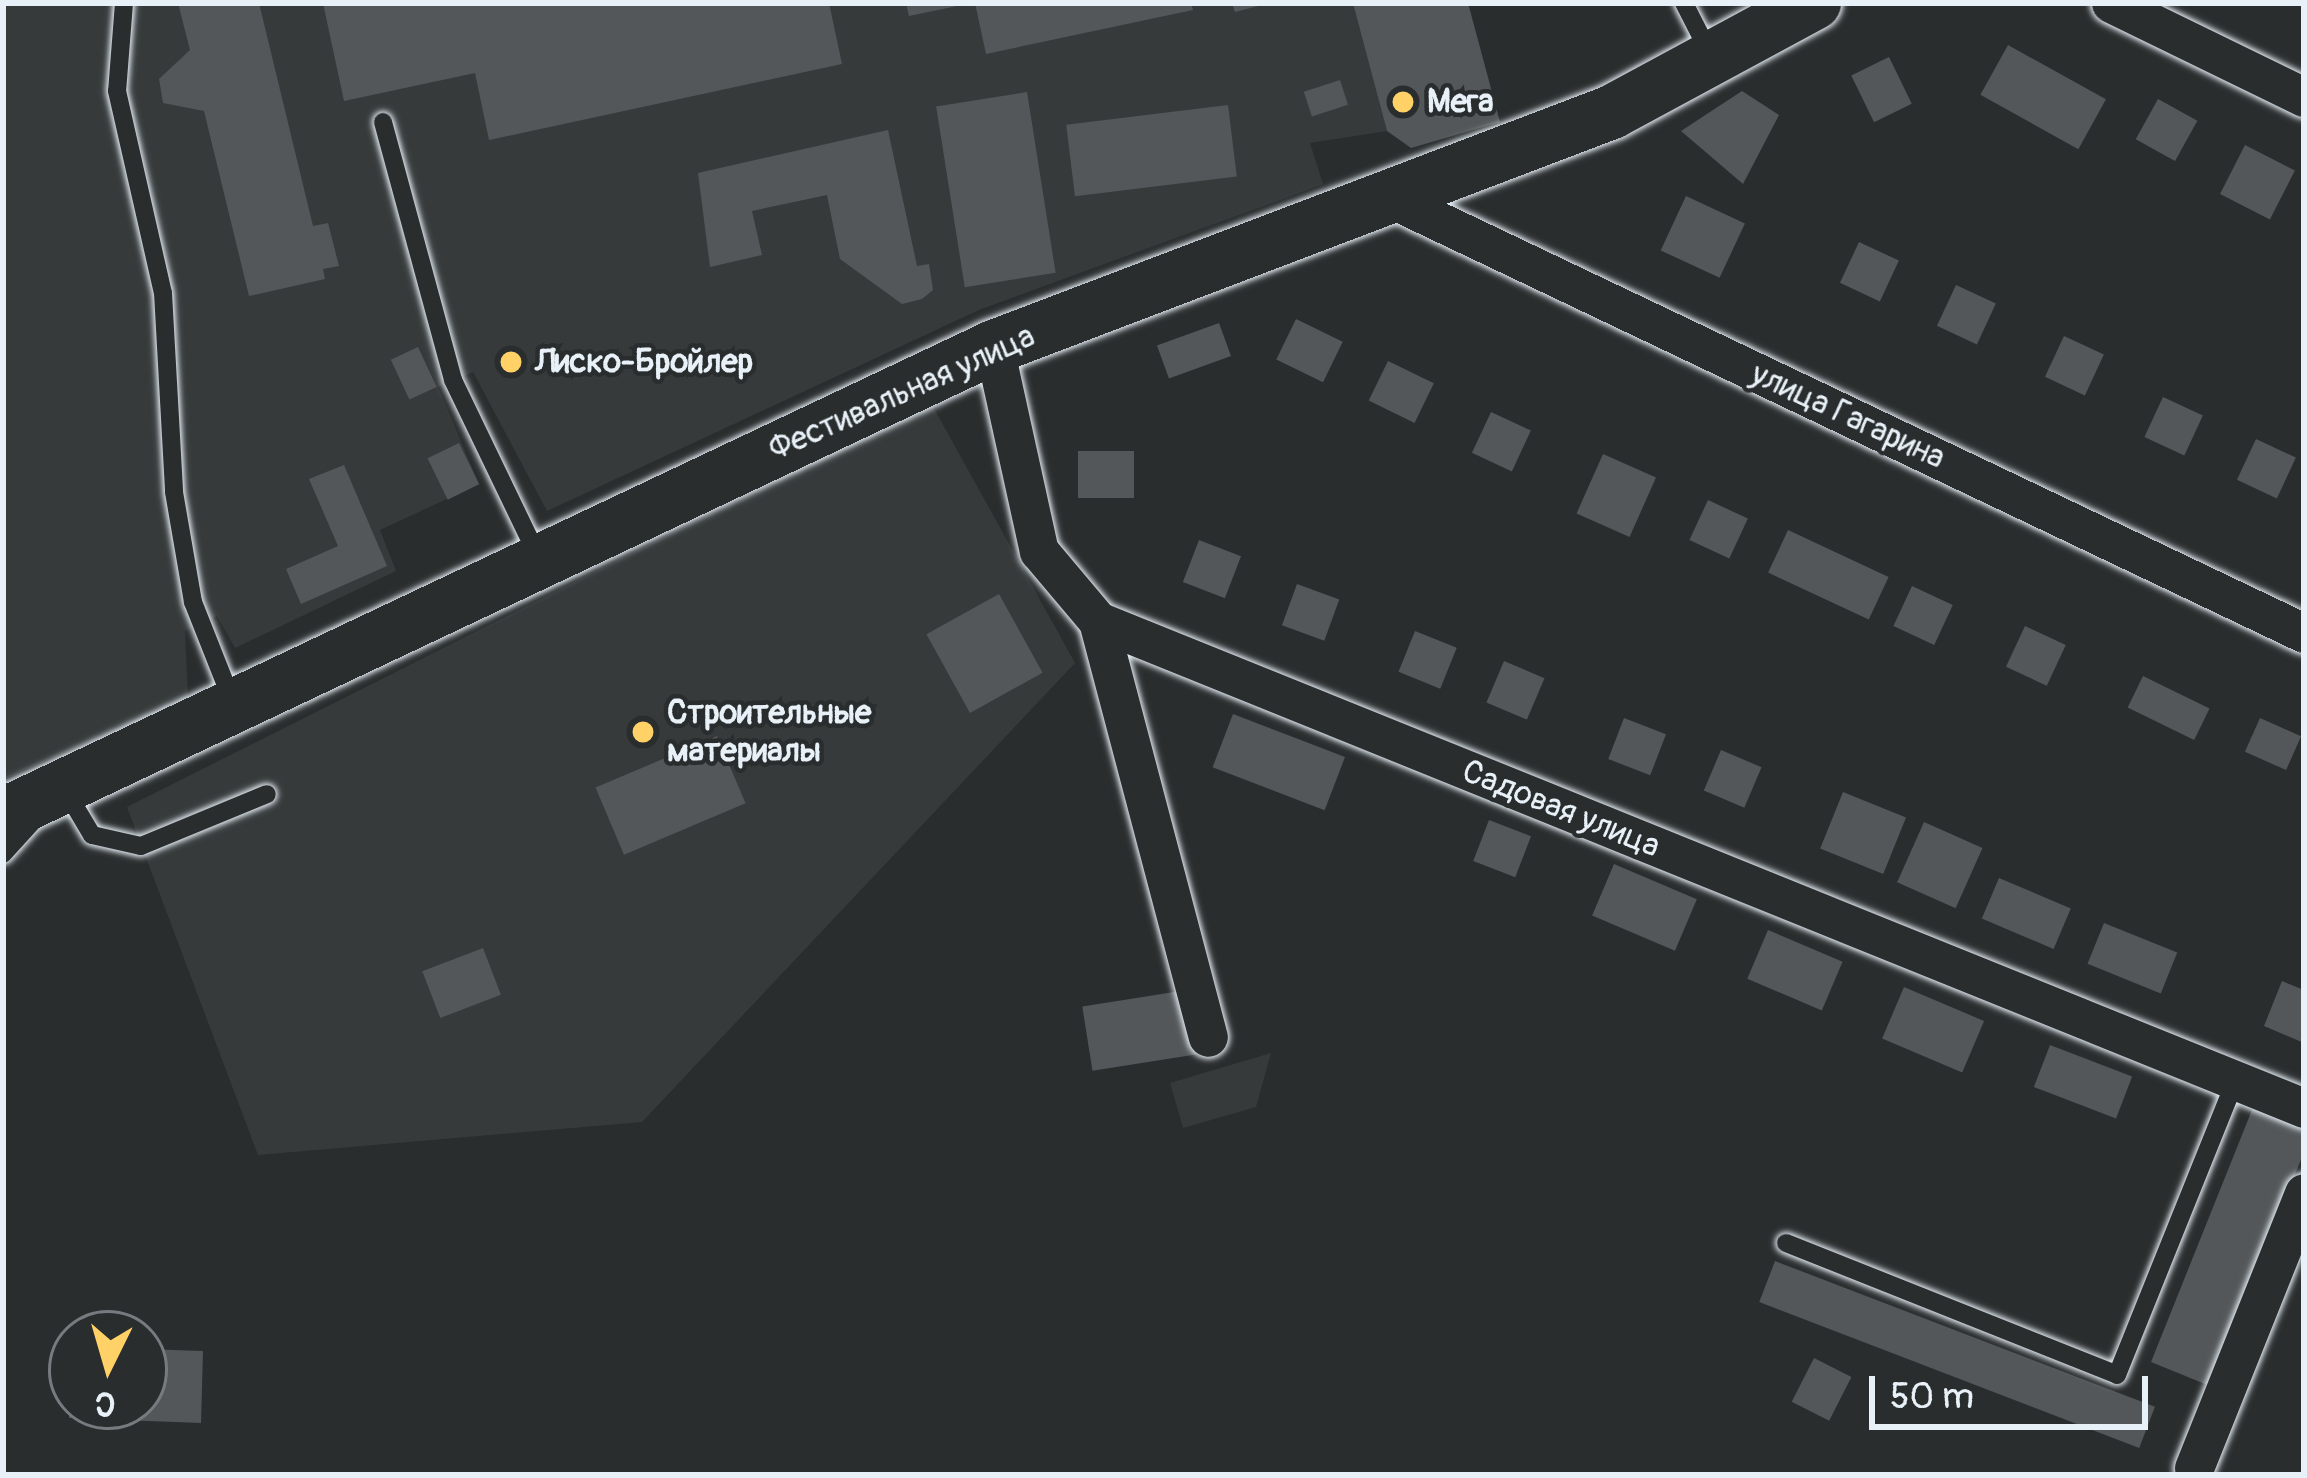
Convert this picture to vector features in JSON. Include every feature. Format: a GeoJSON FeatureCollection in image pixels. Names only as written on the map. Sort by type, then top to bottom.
{"type":"FeatureCollection","features":[{"type":"Feature","properties":{"kind":"main road","name":"Фестивальная улица"},"geometry":{"type":"LineString","coordinates":[[3,815],[994,346],[1612,112],[1814,3]]}},
{"type":"Feature","properties":{"kind":"street"},"geometry":{"type":"LineString","coordinates":[[2111,3],[2304,97]]}},
{"type":"Feature","properties":{"kind":"street","name":"улица Гагарина"},"geometry":{"type":"LineString","coordinates":[[1392,199],[2304,634]]}},
{"type":"Feature","properties":{"kind":"street","name":"Садовая улица"},"geometry":{"type":"LineString","coordinates":[[994,346],[1039,551],[1098,621],[2304,1108]]}},
{"type":"Feature","properties":{"kind":"street"},"geometry":{"type":"LineString","coordinates":[[1098,621],[1208,1037]]}},
{"type":"Feature","properties":{"kind":"street"},"geometry":{"type":"LineString","coordinates":[[2194,1468],[2304,1192]]}},
{"type":"Feature","properties":{"kind":"lane"},"geometry":{"type":"LineString","coordinates":[[124,3],[117,91],[163,293],[174,492],[199,624],[234,707]]}},
{"type":"Feature","properties":{"kind":"lane"},"geometry":{"type":"LineString","coordinates":[[1684,3],[1712,58]]}},
{"type":"Feature","properties":{"kind":"lane"},"geometry":{"type":"LineString","coordinates":[[383,122],[453,380],[540,562]]}},
{"type":"Feature","properties":{"kind":"lane"},"geometry":{"type":"LineString","coordinates":[[3,854],[64,787],[92,835],[141,846],[267,794]]}},
{"type":"Feature","properties":{"kind":"lane"},"geometry":{"type":"LineString","coordinates":[[1786,1243],[2117,1375],[2236,1082]]}},
{"type":"Feature","properties":{"kind":"shaded area"},"geometry":{"type":"Polygon","coordinates":[[[3,3],[1468,3],[1492,94],[1373,75],[1387,131],[1310,143],[1323,184],[979,310],[547,511],[473,372],[438,387],[479,484],[380,530],[396,571],[235,648],[217,616],[185,631],[188,699],[3,779],[3,3]]]}},
{"type":"Feature","properties":{"kind":"shaded area","name":"Строительные материалы"},"geometry":{"type":"Polygon","coordinates":[[[931,403],[1075,663],[642,1122],[258,1155],[127,807],[931,403]]]}},
{"type":"Feature","properties":{"kind":"shaded area"},"geometry":{"type":"Polygon","coordinates":[[[1271,1053],[1256,1107],[1183,1128],[1170,1083],[1271,1053]]]}},
{"type":"Feature","properties":{"kind":"building"},"geometry":{"type":"Polygon","coordinates":[[[178,3],[259,3],[313,226],[328,223],[339,266],[323,269],[325,279],[249,296],[204,111],[163,103],[159,79],[190,50],[178,3]]]}},
{"type":"Feature","properties":{"kind":"building"},"geometry":{"type":"Polygon","coordinates":[[[323,3],[829,3],[842,64],[489,140],[475,73],[344,101],[323,3]]]}},
{"type":"Feature","properties":{"kind":"building"},"geometry":{"type":"Polygon","coordinates":[[[906,3],[962,3],[962,5],[909,16],[906,3]]]}},
{"type":"Feature","properties":{"kind":"building"},"geometry":{"type":"Polygon","coordinates":[[[975,3],[1191,3],[1193,10],[986,54],[975,3]]]}},
{"type":"Feature","properties":{"kind":"building"},"geometry":{"type":"Polygon","coordinates":[[[1232,3],[1262,3],[1262,5],[1235,12],[1232,3]]]}},
{"type":"Feature","properties":{"kind":"building"},"geometry":{"type":"Polygon","coordinates":[[[1353,3],[1468,3],[1500,122],[1411,148],[1387,131],[1353,3]]]}},
{"type":"Feature","properties":{"kind":"building"},"geometry":{"type":"Polygon","coordinates":[[[2008,45],[2106,99],[2078,149],[1980,95],[2008,45]]]}},
{"type":"Feature","properties":{"kind":"building"},"geometry":{"type":"Polygon","coordinates":[[[1889,57],[1912,104],[1874,122],[1851,75],[1889,57]]]}},
{"type":"Feature","properties":{"kind":"building"},"geometry":{"type":"Polygon","coordinates":[[[1340,80],[1348,105],[1312,116],[1304,92],[1340,80]]]}},
{"type":"Feature","properties":{"kind":"building"},"geometry":{"type":"Polygon","coordinates":[[[1742,91],[1779,115],[1743,184],[1681,131],[1742,91]]]}},
{"type":"Feature","properties":{"kind":"building"},"geometry":{"type":"Polygon","coordinates":[[[1027,92],[1056,273],[965,287],[936,106],[1027,92]]]}},
{"type":"Feature","properties":{"kind":"building"},"geometry":{"type":"Polygon","coordinates":[[[2158,99],[2197,121],[2175,161],[2136,139],[2158,99]]]}},
{"type":"Feature","properties":{"kind":"building"},"geometry":{"type":"Polygon","coordinates":[[[1228,105],[1237,176],[1075,196],[1066,125],[1228,105]]]}},
{"type":"Feature","properties":{"kind":"building"},"geometry":{"type":"Polygon","coordinates":[[[888,130],[917,266],[929,264],[933,290],[922,299],[902,304],[840,259],[827,195],[752,211],[762,255],[710,267],[698,173],[888,130]]]}},
{"type":"Feature","properties":{"kind":"building"},"geometry":{"type":"Polygon","coordinates":[[[2245,145],[2295,170],[2270,219],[2220,194],[2245,145]]]}},
{"type":"Feature","properties":{"kind":"building"},"geometry":{"type":"Polygon","coordinates":[[[1686,196],[1745,223],[1720,278],[1661,250],[1686,196]]]}},
{"type":"Feature","properties":{"kind":"building"},"geometry":{"type":"Polygon","coordinates":[[[1859,242],[1899,261],[1880,301],[1840,283],[1859,242]]]}},
{"type":"Feature","properties":{"kind":"building"},"geometry":{"type":"Polygon","coordinates":[[[1956,285],[1996,304],[1977,344],[1937,326],[1956,285]]]}},
{"type":"Feature","properties":{"kind":"building"},"geometry":{"type":"Polygon","coordinates":[[[1296,319],[1343,342],[1323,382],[1276,359],[1296,319]]]}},
{"type":"Feature","properties":{"kind":"building"},"geometry":{"type":"Polygon","coordinates":[[[1219,323],[1231,356],[1169,378],[1157,346],[1219,323]]]}},
{"type":"Feature","properties":{"kind":"building"},"geometry":{"type":"Polygon","coordinates":[[[2064,336],[2104,355],[2085,395],[2045,377],[2064,336]]]}},
{"type":"Feature","properties":{"kind":"building"},"geometry":{"type":"Polygon","coordinates":[[[418,347],[437,387],[409,400],[391,360],[418,347]]]}},
{"type":"Feature","properties":{"kind":"building"},"geometry":{"type":"Polygon","coordinates":[[[1388,361],[1434,383],[1415,423],[1369,401],[1388,361]]]}},
{"type":"Feature","properties":{"kind":"building"},"geometry":{"type":"Polygon","coordinates":[[[2163,397],[2203,416],[2184,455],[2144,437],[2163,397]]]}},
{"type":"Feature","properties":{"kind":"building"},"geometry":{"type":"Polygon","coordinates":[[[1491,412],[1531,431],[1512,471],[1472,453],[1491,412]]]}},
{"type":"Feature","properties":{"kind":"building"},"geometry":{"type":"Polygon","coordinates":[[[2256,439],[2296,458],[2277,498],[2237,480],[2256,439]]]}},
{"type":"Feature","properties":{"kind":"building"},"geometry":{"type":"Polygon","coordinates":[[[459,443],[479,484],[448,500],[428,458],[459,443]]]}},
{"type":"Feature","properties":{"kind":"building"},"geometry":{"type":"Polygon","coordinates":[[[1078,451],[1134,451],[1134,498],[1078,498],[1078,451]]]}},
{"type":"Feature","properties":{"kind":"building"},"geometry":{"type":"Polygon","coordinates":[[[1603,454],[1656,478],[1630,537],[1577,513],[1603,454]]]}},
{"type":"Feature","properties":{"kind":"building"},"geometry":{"type":"Polygon","coordinates":[[[344,465],[387,566],[301,604],[286,569],[338,546],[309,479],[344,465]]]}},
{"type":"Feature","properties":{"kind":"building"},"geometry":{"type":"Polygon","coordinates":[[[1708,500],[1748,519],[1729,558],[1689,540],[1708,500]]]}},
{"type":"Feature","properties":{"kind":"building"},"geometry":{"type":"Polygon","coordinates":[[[1788,530],[1889,577],[1869,620],[1768,573],[1788,530]]]}},
{"type":"Feature","properties":{"kind":"building"},"geometry":{"type":"Polygon","coordinates":[[[1199,540],[1241,556],[1225,598],[1183,582],[1199,540]]]}},
{"type":"Feature","properties":{"kind":"building"},"geometry":{"type":"Polygon","coordinates":[[[1297,584],[1339,599],[1324,641],[1282,625],[1297,584]]]}},
{"type":"Feature","properties":{"kind":"building"},"geometry":{"type":"Polygon","coordinates":[[[1912,586],[1953,605],[1934,645],[1893,626],[1912,586]]]}},
{"type":"Feature","properties":{"kind":"building"},"geometry":{"type":"Polygon","coordinates":[[[999,594],[1043,673],[970,713],[926,634],[999,594]]]}},
{"type":"Feature","properties":{"kind":"building"},"geometry":{"type":"Polygon","coordinates":[[[2025,626],[2066,645],[2047,686],[2006,667],[2025,626]]]}},
{"type":"Feature","properties":{"kind":"building"},"geometry":{"type":"Polygon","coordinates":[[[1415,631],[1457,648],[1440,689],[1399,672],[1415,631]]]}},
{"type":"Feature","properties":{"kind":"building"},"geometry":{"type":"Polygon","coordinates":[[[1504,661],[1545,678],[1527,720],[1486,702],[1504,661]]]}},
{"type":"Feature","properties":{"kind":"building"},"geometry":{"type":"Polygon","coordinates":[[[2143,676],[2210,708],[2194,740],[2128,707],[2143,676]]]}},
{"type":"Feature","properties":{"kind":"building"},"geometry":{"type":"Polygon","coordinates":[[[1233,714],[1345,757],[1325,810],[1213,767],[1233,714]]]}},
{"type":"Feature","properties":{"kind":"building"},"geometry":{"type":"Polygon","coordinates":[[[1624,718],[1666,734],[1650,775],[1608,759],[1624,718]]]}},
{"type":"Feature","properties":{"kind":"building"},"geometry":{"type":"Polygon","coordinates":[[[2260,718],[2301,736],[2286,770],[2245,752],[2260,718]]]}},
{"type":"Feature","properties":{"kind":"building"},"geometry":{"type":"Polygon","coordinates":[[[717,736],[746,803],[624,855],[595,788],[717,736]]]}},
{"type":"Feature","properties":{"kind":"building"},"geometry":{"type":"Polygon","coordinates":[[[1721,750],[1762,767],[1744,808],[1704,791],[1721,750]]]}},
{"type":"Feature","properties":{"kind":"building"},"geometry":{"type":"Polygon","coordinates":[[[1843,792],[1906,817],[1883,874],[1820,849],[1843,792]]]}},
{"type":"Feature","properties":{"kind":"building"},"geometry":{"type":"Polygon","coordinates":[[[1489,820],[1531,836],[1515,877],[1473,861],[1489,820]]]}},
{"type":"Feature","properties":{"kind":"building"},"geometry":{"type":"Polygon","coordinates":[[[1924,822],[1982,848],[1956,908],[1897,882],[1924,822]]]}},
{"type":"Feature","properties":{"kind":"building"},"geometry":{"type":"Polygon","coordinates":[[[1614,864],[1697,899],[1675,951],[1592,916],[1614,864]]]}},
{"type":"Feature","properties":{"kind":"building"},"geometry":{"type":"Polygon","coordinates":[[[1999,878],[2071,908],[2054,949],[1982,919],[1999,878]]]}},
{"type":"Feature","properties":{"kind":"building"},"geometry":{"type":"Polygon","coordinates":[[[2104,923],[2177,953],[2161,993],[2088,964],[2104,923]]]}},
{"type":"Feature","properties":{"kind":"building"},"geometry":{"type":"Polygon","coordinates":[[[1768,930],[1843,962],[1822,1010],[1747,979],[1768,930]]]}},
{"type":"Feature","properties":{"kind":"building"},"geometry":{"type":"Polygon","coordinates":[[[483,948],[501,995],[440,1018],[422,971],[483,948]]]}},
{"type":"Feature","properties":{"kind":"building"},"geometry":{"type":"Polygon","coordinates":[[[2282,981],[2304,990],[2304,1043],[2264,1026],[2282,981]]]}},
{"type":"Feature","properties":{"kind":"building"},"geometry":{"type":"Polygon","coordinates":[[[1904,987],[1984,1021],[1962,1073],[1882,1039],[1904,987]]]}},
{"type":"Feature","properties":{"kind":"building"},"geometry":{"type":"Polygon","coordinates":[[[1187,990],[1197,1054],[1092,1071],[1082,1007],[1187,990]]]}},
{"type":"Feature","properties":{"kind":"building"},"geometry":{"type":"Polygon","coordinates":[[[2050,1045],[2132,1077],[2116,1119],[2034,1087],[2050,1045]]]}},
{"type":"Feature","properties":{"kind":"building"},"geometry":{"type":"Polygon","coordinates":[[[2254,1105],[2304,1125],[2304,1152],[2210,1386],[2151,1362],[2254,1105]]]}},
{"type":"Feature","properties":{"kind":"building"},"geometry":{"type":"Polygon","coordinates":[[[1775,1261],[2155,1407],[2139,1448],[1759,1302],[1775,1261]]]}},
{"type":"Feature","properties":{"kind":"building"},"geometry":{"type":"Polygon","coordinates":[[[168,1350],[203,1351],[201,1423],[168,1422],[168,1350]]]}},
{"type":"Feature","properties":{"kind":"building"},"geometry":{"type":"Polygon","coordinates":[[[1814,1358],[1851,1377],[1829,1421],[1792,1402],[1814,1358]]]}},
{"type":"Feature","properties":{"kind":"place","name":"Мега"},"geometry":{"type":"Point","coordinates":[1403,102]}},
{"type":"Feature","properties":{"kind":"place","name":"Лиско-Бройлер"},"geometry":{"type":"Point","coordinates":[511,362]}},
{"type":"Feature","properties":{"kind":"place","name":"Строительные материалы"},"geometry":{"type":"Point","coordinates":[643,732]}}]}
